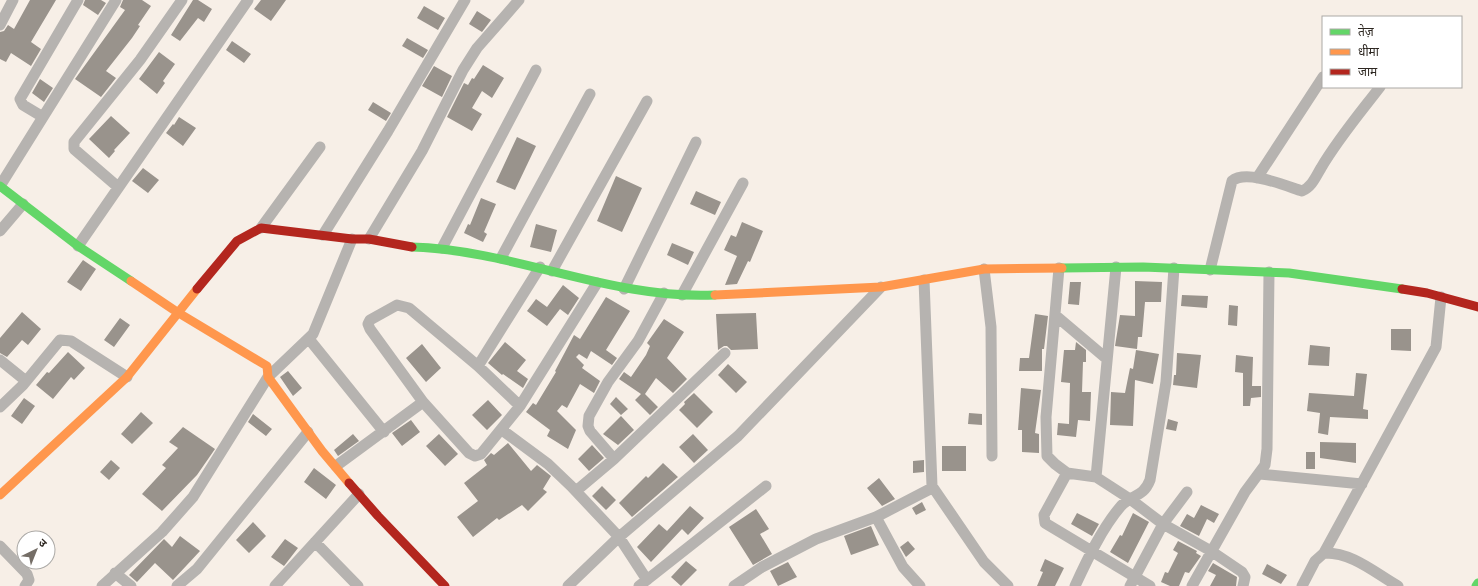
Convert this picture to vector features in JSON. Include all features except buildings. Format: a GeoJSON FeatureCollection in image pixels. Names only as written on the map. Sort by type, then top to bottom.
{"type":"FeatureCollection","features":[{"type":"Feature","properties":{"kind":"street"},"geometry":{"type":"LineString","coordinates":[[0,25],[13,0]]}},
{"type":"Feature","properties":{"kind":"street"},"geometry":{"type":"LineString","coordinates":[[43,118],[23,105],[20,99],[78,0]]}},
{"type":"Feature","properties":{"kind":"street"},"geometry":{"type":"LineString","coordinates":[[116,0],[0,186],[78,246],[177,312],[267,366],[268,377],[308,432],[359,494],[445,586]]}},
{"type":"Feature","properties":{"kind":"street"},"geometry":{"type":"LineString","coordinates":[[118,187],[74,149],[74,142],[140,60],[182,0]]}},
{"type":"Feature","properties":{"kind":"street"},"geometry":{"type":"LineString","coordinates":[[78,246],[248,0]]}},
{"type":"Feature","properties":{"kind":"street"},"geometry":{"type":"LineString","coordinates":[[323,235],[388,131],[465,0]]}},
{"type":"Feature","properties":{"kind":"street"},"geometry":{"type":"LineString","coordinates":[[369,239],[422,151],[463,70],[477,48],[519,0]]}},
{"type":"Feature","properties":{"kind":"street"},"geometry":{"type":"LineString","coordinates":[[442,248],[536,70]]}},
{"type":"Feature","properties":{"kind":"street"},"geometry":{"type":"LineString","coordinates":[[1257,178],[1322,79]]}},
{"type":"Feature","properties":{"kind":"street"},"geometry":{"type":"LineString","coordinates":[[1210,270],[1231,183],[1237,178],[1257,178],[1302,191],[1309,187],[1330,152],[1379,88]]}},
{"type":"Feature","properties":{"kind":"street"},"geometry":{"type":"LineString","coordinates":[[501,258],[590,94]]}},
{"type":"Feature","properties":{"kind":"street"},"geometry":{"type":"LineString","coordinates":[[552,271],[647,101]]}},
{"type":"Feature","properties":{"kind":"street"},"geometry":{"type":"LineString","coordinates":[[624,289],[696,142]]}},
{"type":"Feature","properties":{"kind":"street"},"geometry":{"type":"LineString","coordinates":[[0,495],[127,377],[177,312],[237,241],[261,228],[320,147]]}},
{"type":"Feature","properties":{"kind":"street"},"geometry":{"type":"LineString","coordinates":[[682,295],[744,183]]}},
{"type":"Feature","properties":{"kind":"street"},"geometry":{"type":"LineString","coordinates":[[0,231],[23,204]]}},
{"type":"Feature","properties":{"kind":"street"},"geometry":{"type":"LineString","coordinates":[[261,228],[352,239],[369,239],[407,247],[442,248],[501,258],[624,289],[694,296],[881,287],[984,269],[1116,267],[1269,272],[1304,275],[1427,293],[1478,307]]}},
{"type":"Feature","properties":{"kind":"street"},"geometry":{"type":"LineString","coordinates":[[102,586],[162,532],[193,497],[268,377],[313,334],[352,239]]}},
{"type":"Feature","properties":{"kind":"street"},"geometry":{"type":"LineString","coordinates":[[478,366],[540,267]]}},
{"type":"Feature","properties":{"kind":"street"},"geometry":{"type":"LineString","coordinates":[[1096,477],[1116,267]]}},
{"type":"Feature","properties":{"kind":"street"},"geometry":{"type":"LineString","coordinates":[[1060,268],[1045,436],[1047,456],[1067,473],[1096,477],[1130,499],[1163,524],[1211,551],[1242,572],[1245,577],[1243,586]]}},
{"type":"Feature","properties":{"kind":"street"},"geometry":{"type":"LineString","coordinates":[[1074,586],[1091,551],[1121,506],[1146,489],[1150,480],[1166,382],[1174,268]]}},
{"type":"Feature","properties":{"kind":"street"},"geometry":{"type":"LineString","coordinates":[[984,269],[991,327],[992,456]]}},
{"type":"Feature","properties":{"kind":"street"},"geometry":{"type":"LineString","coordinates":[[1192,586],[1245,492],[1265,466],[1267,448],[1269,272]]}},
{"type":"Feature","properties":{"kind":"street"},"geometry":{"type":"LineString","coordinates":[[924,280],[932,488],[984,562],[1008,586]]}},
{"type":"Feature","properties":{"kind":"street"},"geometry":{"type":"LineString","coordinates":[[520,406],[478,366],[409,308],[397,305],[373,317],[368,324],[370,329],[423,402],[469,453],[475,456],[481,454],[520,406],[597,283]]}},
{"type":"Feature","properties":{"kind":"street"},"geometry":{"type":"LineString","coordinates":[[573,585],[619,537],[738,436],[881,287]]}},
{"type":"Feature","properties":{"kind":"street"},"geometry":{"type":"LineString","coordinates":[[614,459],[590,431],[588,426],[589,416],[608,382],[638,341],[664,294]]}},
{"type":"Feature","properties":{"kind":"street"},"geometry":{"type":"LineString","coordinates":[[1302,586],[1315,561],[1324,552],[1351,499],[1362,484],[1436,347],[1441,297]]}},
{"type":"Feature","properties":{"kind":"street"},"geometry":{"type":"LineString","coordinates":[[1055,315],[1107,359]]}},
{"type":"Feature","properties":{"kind":"street"},"geometry":{"type":"LineString","coordinates":[[0,407],[26,381],[60,340],[66,339],[127,377]]}},
{"type":"Feature","properties":{"kind":"street"},"geometry":{"type":"LineString","coordinates":[[309,339],[384,432]]}},
{"type":"Feature","properties":{"kind":"street"},"geometry":{"type":"LineString","coordinates":[[576,491],[614,459],[726,353]]}},
{"type":"Feature","properties":{"kind":"street"},"geometry":{"type":"LineString","coordinates":[[0,360],[26,381]]}},
{"type":"Feature","properties":{"kind":"street"},"geometry":{"type":"LineString","coordinates":[[336,466],[423,402]]}},
{"type":"Feature","properties":{"kind":"street"},"geometry":{"type":"LineString","coordinates":[[502,430],[548,464],[576,491],[619,537],[643,583],[766,486]]}},
{"type":"Feature","properties":{"kind":"street"},"geometry":{"type":"LineString","coordinates":[[178,586],[197,569],[308,432]]}},
{"type":"Feature","properties":{"kind":"street"},"geometry":{"type":"LineString","coordinates":[[1067,473],[1043,520],[1047,525],[1091,551],[1133,581],[1150,586]]}},
{"type":"Feature","properties":{"kind":"street"},"geometry":{"type":"LineString","coordinates":[[1260,474],[1362,484]]}},
{"type":"Feature","properties":{"kind":"street"},"geometry":{"type":"LineString","coordinates":[[734,586],[762,567],[816,539],[876,517],[932,488]]}},
{"type":"Feature","properties":{"kind":"street"},"geometry":{"type":"LineString","coordinates":[[1133,581],[1163,524],[1187,492]]}},
{"type":"Feature","properties":{"kind":"street"},"geometry":{"type":"LineString","coordinates":[[279,584],[359,494]]}},
{"type":"Feature","properties":{"kind":"street"},"geometry":{"type":"LineString","coordinates":[[876,517],[903,567],[920,586]]}},
{"type":"Feature","properties":{"kind":"street"},"geometry":{"type":"LineString","coordinates":[[315,542],[358,586]]}},
{"type":"Feature","properties":{"kind":"street"},"geometry":{"type":"LineString","coordinates":[[1,550],[27,574],[29,580],[25,586]]}},
{"type":"Feature","properties":{"kind":"street"},"geometry":{"type":"LineString","coordinates":[[1324,552],[1332,552],[1371,568],[1398,586]]}},
{"type":"Feature","properties":{"kind":"street"},"geometry":{"type":"LineString","coordinates":[[115,573],[131,586]]}},
{"type":"Feature","properties":{"kind":"traffic: fast"},"geometry":{"type":"LineString","coordinates":[[0,186],[78,246],[131,281]]}},
{"type":"Feature","properties":{"kind":"traffic: fast"},"geometry":{"type":"LineString","coordinates":[[412,247],[450,250],[488,256],[601,283],[638,290],[676,294],[715,295]]}},
{"type":"Feature","properties":{"kind":"traffic: fast"},"geometry":{"type":"LineString","coordinates":[[1062,268],[1143,267],[1289,273],[1402,289]]}},
{"type":"Feature","properties":{"kind":"traffic: slow"},"geometry":{"type":"LineString","coordinates":[[715,295],[881,287],[984,269],[1062,268]]}},
{"type":"Feature","properties":{"kind":"traffic: slow"},"geometry":{"type":"LineString","coordinates":[[131,281],[177,312],[267,366],[268,377],[322,451],[349,483]]}},
{"type":"Feature","properties":{"kind":"traffic: slow"},"geometry":{"type":"LineString","coordinates":[[0,495],[127,377],[197,289]]}},
{"type":"Feature","properties":{"kind":"traffic: jam"},"geometry":{"type":"LineString","coordinates":[[197,289],[237,241],[261,228],[352,239],[369,239],[412,247]]}},
{"type":"Feature","properties":{"kind":"traffic: jam"},"geometry":{"type":"LineString","coordinates":[[1402,289],[1427,293],[1478,307]]}},
{"type":"Feature","properties":{"kind":"traffic: jam"},"geometry":{"type":"LineString","coordinates":[[349,483],[378,516],[445,586]]}}]}
